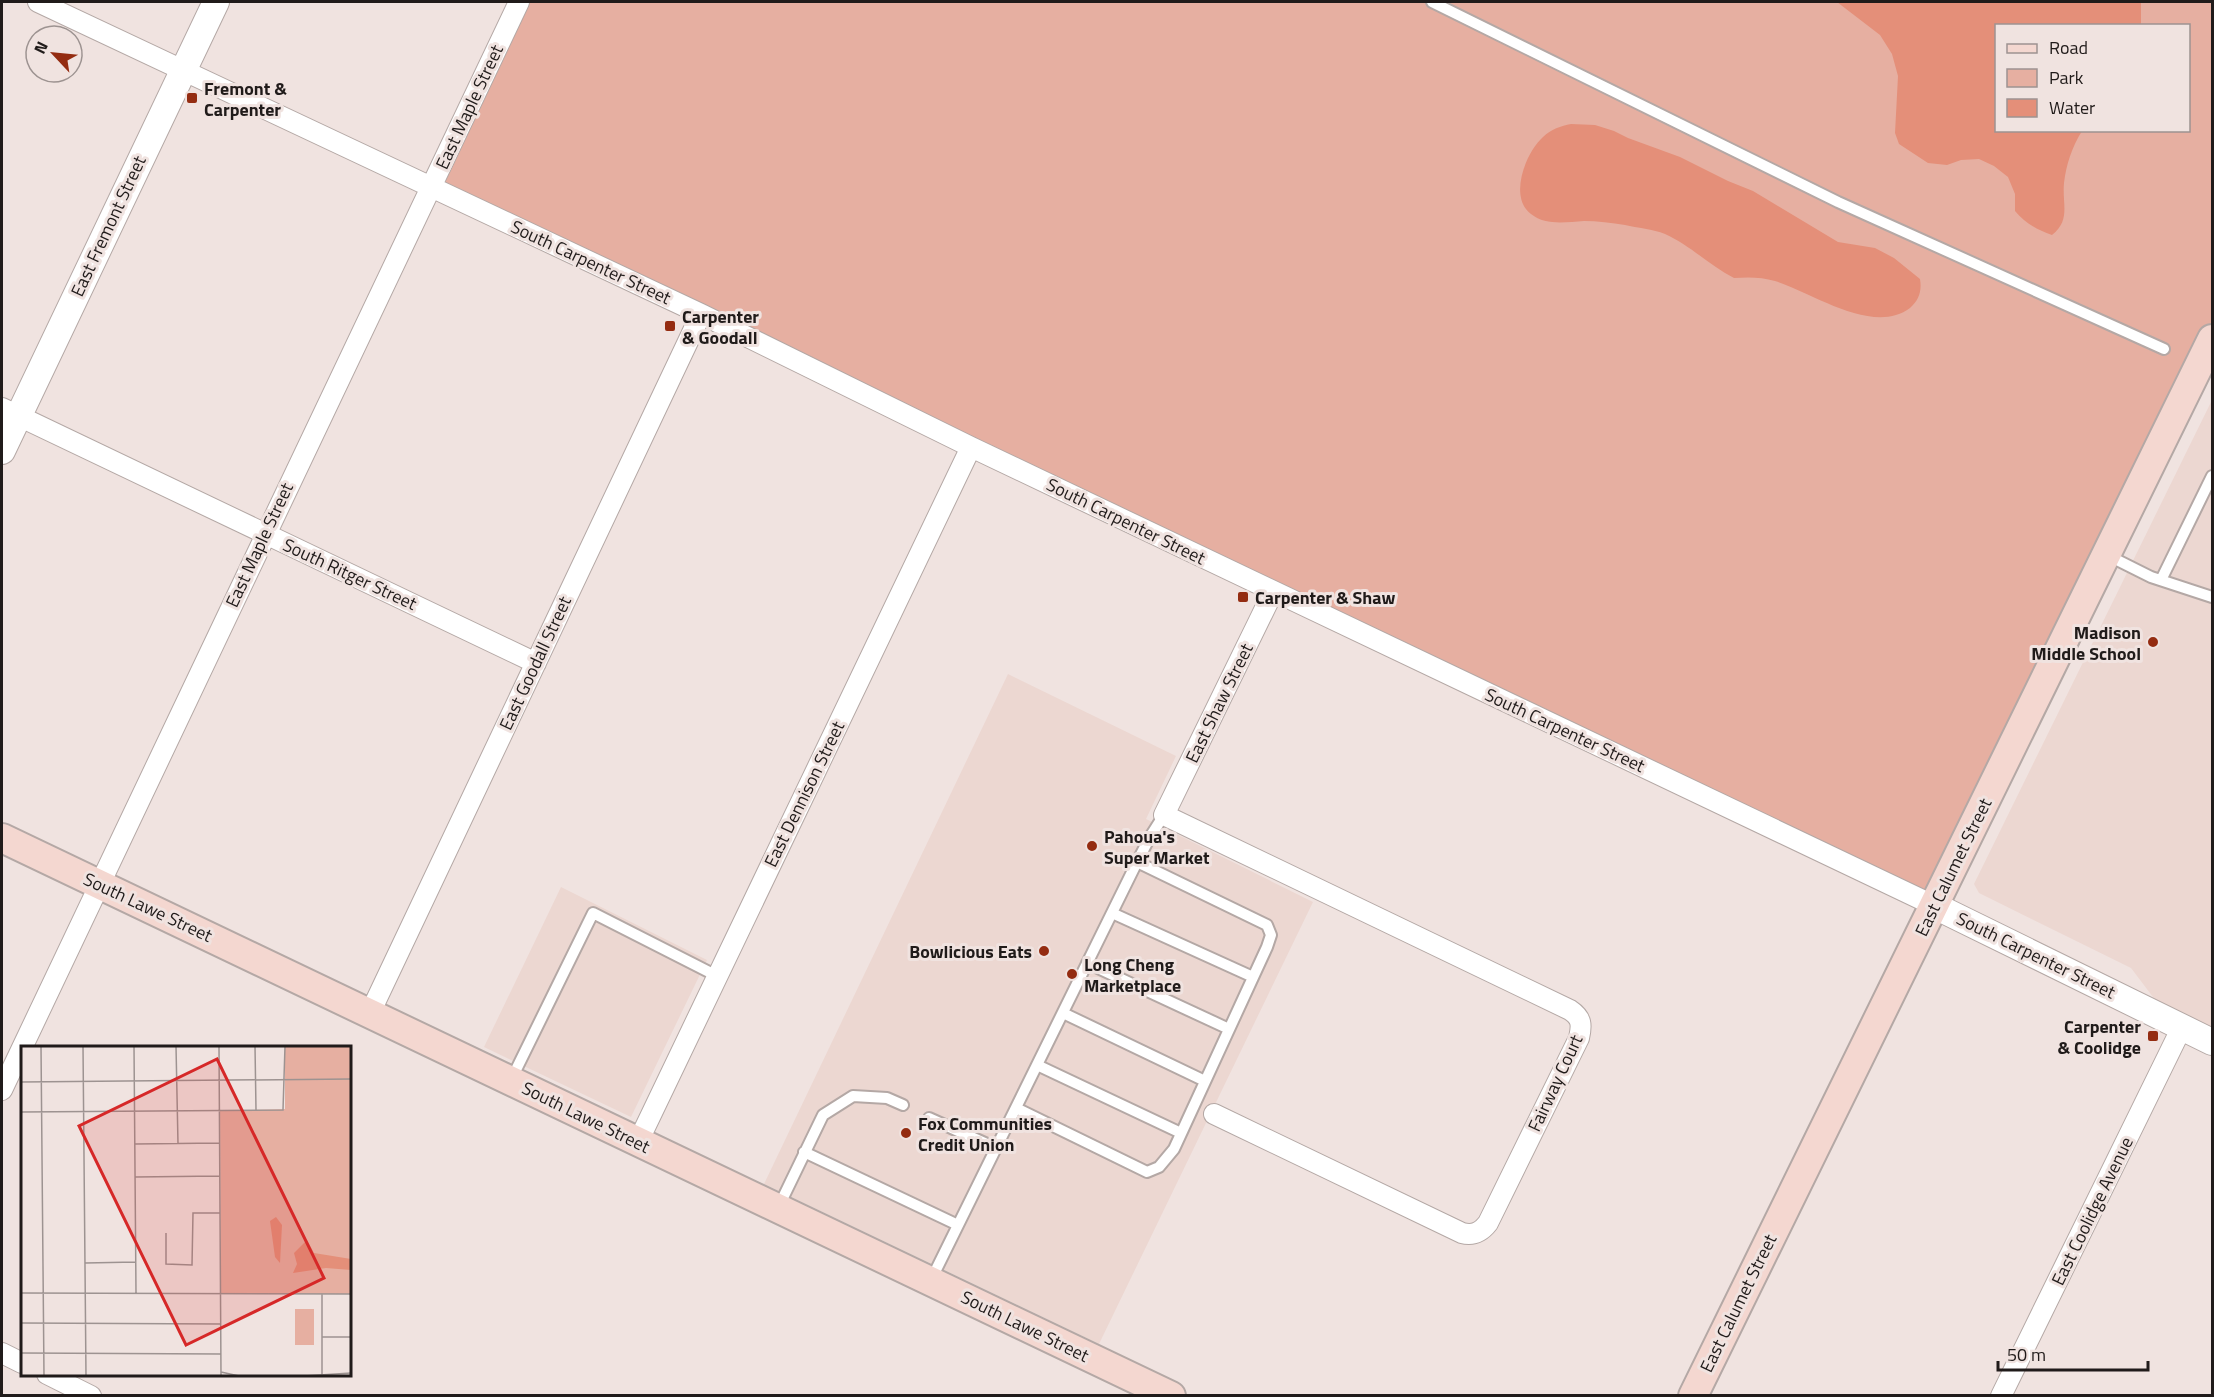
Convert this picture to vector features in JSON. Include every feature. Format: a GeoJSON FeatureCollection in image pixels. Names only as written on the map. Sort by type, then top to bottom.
{"type":"FeatureCollection","features":[{"type":"Feature","properties":{"kind":"main road","name":"East Calumet Street"},"geometry":{"type":"LineString","coordinates":[[1693,1395],[2212,343]]}},
{"type":"Feature","properties":{"kind":"main road","name":"South Lawe Street"},"geometry":{"type":"LineString","coordinates":[[2,838],[1171,1395]]}},
{"type":"Feature","properties":{"kind":"street","name":"South Carpenter Street"},"geometry":{"type":"LineString","coordinates":[[38,2],[701,314],[971,447],[1935,906],[2212,1042]]}},
{"type":"Feature","properties":{"kind":"street","name":"East Fremont Street"},"geometry":{"type":"LineString","coordinates":[[2,451],[10,412],[216,2]]}},
{"type":"Feature","properties":{"kind":"street","name":"East Maple Street"},"geometry":{"type":"LineString","coordinates":[[23,1046],[519,2]]}},
{"type":"Feature","properties":{"kind":"street","name":"East Goodall Street"},"geometry":{"type":"LineString","coordinates":[[370,1013],[701,314]]}},
{"type":"Feature","properties":{"kind":"street","name":"South Ritger Street"},"geometry":{"type":"LineString","coordinates":[[10,412],[536,663]]}},
{"type":"Feature","properties":{"kind":"street","name":"East Dennison Street"},"geometry":{"type":"LineString","coordinates":[[638,1142],[971,447]]}},
{"type":"Feature","properties":{"kind":"street","name":"East Shaw Street"},"geometry":{"type":"LineString","coordinates":[[1164,815],[1273,592]]}},
{"type":"Feature","properties":{"kind":"street","name":"Fairway Court"},"geometry":{"type":"LineString","coordinates":[[1164,815],[1570,1010],[1581,1021],[1579,1038],[1488,1223],[1477,1233],[1469,1235],[1462,1233],[1214,1114]]}},
{"type":"Feature","properties":{"kind":"street","name":"East Coolidge Avenue"},"geometry":{"type":"LineString","coordinates":[[2001,1395],[2182,1027]]}},
{"type":"Feature","properties":{"kind":"street","name":"East Maple Street"},"geometry":{"type":"LineString","coordinates":[[2,1090],[21,1050]]}},
{"type":"Feature","properties":{"kind":"street"},"geometry":{"type":"LineString","coordinates":[[2,1353],[21,1362]]}},
{"type":"Feature","properties":{"kind":"street"},"geometry":{"type":"LineString","coordinates":[[51,1376],[91,1395]]}},
{"type":"Feature","properties":{"kind":"lane"},"geometry":{"type":"LineString","coordinates":[[1432,2],[1839,202],[2164,349]]}},
{"type":"Feature","properties":{"kind":"lane"},"geometry":{"type":"LineString","coordinates":[[2161,580],[2212,476]]}},
{"type":"Feature","properties":{"kind":"lane"},"geometry":{"type":"LineString","coordinates":[[2107,555],[2161,580],[2212,597]]}},
{"type":"Feature","properties":{"kind":"lane"},"geometry":{"type":"LineString","coordinates":[[930,1281],[1137,861],[1164,815]]}},
{"type":"Feature","properties":{"kind":"lane"},"geometry":{"type":"LineString","coordinates":[[1016,1108],[1147,1172],[1158,1167],[1173,1149],[1181,1133],[1271,935],[1267,925],[1137,861]]}},
{"type":"Feature","properties":{"kind":"lane"},"geometry":{"type":"LineString","coordinates":[[1112,913],[1253,976]]}},
{"type":"Feature","properties":{"kind":"lane"},"geometry":{"type":"LineString","coordinates":[[511,1080],[593,914],[717,976]]}},
{"type":"Feature","properties":{"kind":"lane"},"geometry":{"type":"LineString","coordinates":[[1088,963],[1229,1029]]}},
{"type":"Feature","properties":{"kind":"lane"},"geometry":{"type":"LineString","coordinates":[[1063,1013],[1205,1081]]}},
{"type":"Feature","properties":{"kind":"lane"},"geometry":{"type":"LineString","coordinates":[[1037,1065],[1181,1133]]}},
{"type":"Feature","properties":{"kind":"lane"},"geometry":{"type":"LineString","coordinates":[[778,1208],[823,1115],[853,1096],[887,1098],[903,1105]]}},
{"type":"Feature","properties":{"kind":"lane"},"geometry":{"type":"LineString","coordinates":[[1194,1105],[1214,1114]]}},
{"type":"Feature","properties":{"kind":"lane"},"geometry":{"type":"LineString","coordinates":[[928,1118],[996,1148]]}},
{"type":"Feature","properties":{"kind":"lane"},"geometry":{"type":"LineString","coordinates":[[804,1152],[958,1225]]}},
{"type":"Feature","properties":{"kind":"shaded area","name":"Madison Middle School"},"geometry":{"type":"Polygon","coordinates":[[[2212,400],[2212,1028],[2156,1001],[2131,968],[1979,893],[1974,884],[2212,400]]]}},
{"type":"Feature","properties":{"kind":"shaded area","name":"Long Cheng Marketplace"},"geometry":{"type":"Polygon","coordinates":[[[1008,674],[1176,756],[1146,819],[1313,902],[1099,1344],[764,1184],[1008,674]]]}},
{"type":"Feature","properties":{"kind":"shaded area"},"geometry":{"type":"Polygon","coordinates":[[[561,887],[707,960],[631,1117],[484,1047],[561,887]]]}},
{"type":"Feature","properties":{"kind":"green space"},"geometry":{"type":"Polygon","coordinates":[[[519,2],[2212,2],[2212,340],[1935,906],[431,186],[519,2]]]}},
{"type":"Feature","properties":{"kind":"water"},"geometry":{"type":"Polygon","coordinates":[[[1837,2],[2141,2],[2141,24],[1995,24],[1995,132],[2081,132],[2072,150],[2066,170],[2062,224],[2052,235],[2032,226],[2015,211],[2015,194],[2008,177],[1994,166],[1979,159],[1961,160],[1947,165],[1928,163],[1899,144],[1895,133],[1898,76],[1892,54],[1880,35],[1837,2]]]}},
{"type":"Feature","properties":{"kind":"water"},"geometry":{"type":"Polygon","coordinates":[[[1571,124],[1595,125],[1680,157],[1753,191],[1838,242],[1875,248],[1894,258],[1920,279],[1921,287],[1916,302],[1910,308],[1895,315],[1878,317],[1861,315],[1775,281],[1734,278],[1683,244],[1660,232],[1610,223],[1556,222],[1537,218],[1524,206],[1521,197],[1520,186],[1526,163],[1546,134],[1556,128],[1571,124]]]}},
{"type":"Feature","properties":{"kind":"place","name":"Fremont & Carpenter"},"geometry":{"type":"Point","coordinates":[192,98]}},
{"type":"Feature","properties":{"kind":"place","name":"Carpenter & Goodall"},"geometry":{"type":"Point","coordinates":[670,326]}},
{"type":"Feature","properties":{"kind":"place","name":"Carpenter & Shaw"},"geometry":{"type":"Point","coordinates":[1243,597]}},
{"type":"Feature","properties":{"kind":"place","name":"Madison Middle School"},"geometry":{"type":"Point","coordinates":[2153,642]}},
{"type":"Feature","properties":{"kind":"place","name":"Pahoua's Super Market"},"geometry":{"type":"Point","coordinates":[1092,846]}},
{"type":"Feature","properties":{"kind":"place","name":"Bowlicious Eats"},"geometry":{"type":"Point","coordinates":[1044,951]}},
{"type":"Feature","properties":{"kind":"place","name":"Long Cheng Marketplace"},"geometry":{"type":"Point","coordinates":[1072,974]}},
{"type":"Feature","properties":{"kind":"place","name":"Carpenter & Coolidge"},"geometry":{"type":"Point","coordinates":[2153,1036]}},
{"type":"Feature","properties":{"kind":"place","name":"Fox Communities Credit Union"},"geometry":{"type":"Point","coordinates":[906,1133]}}]}
